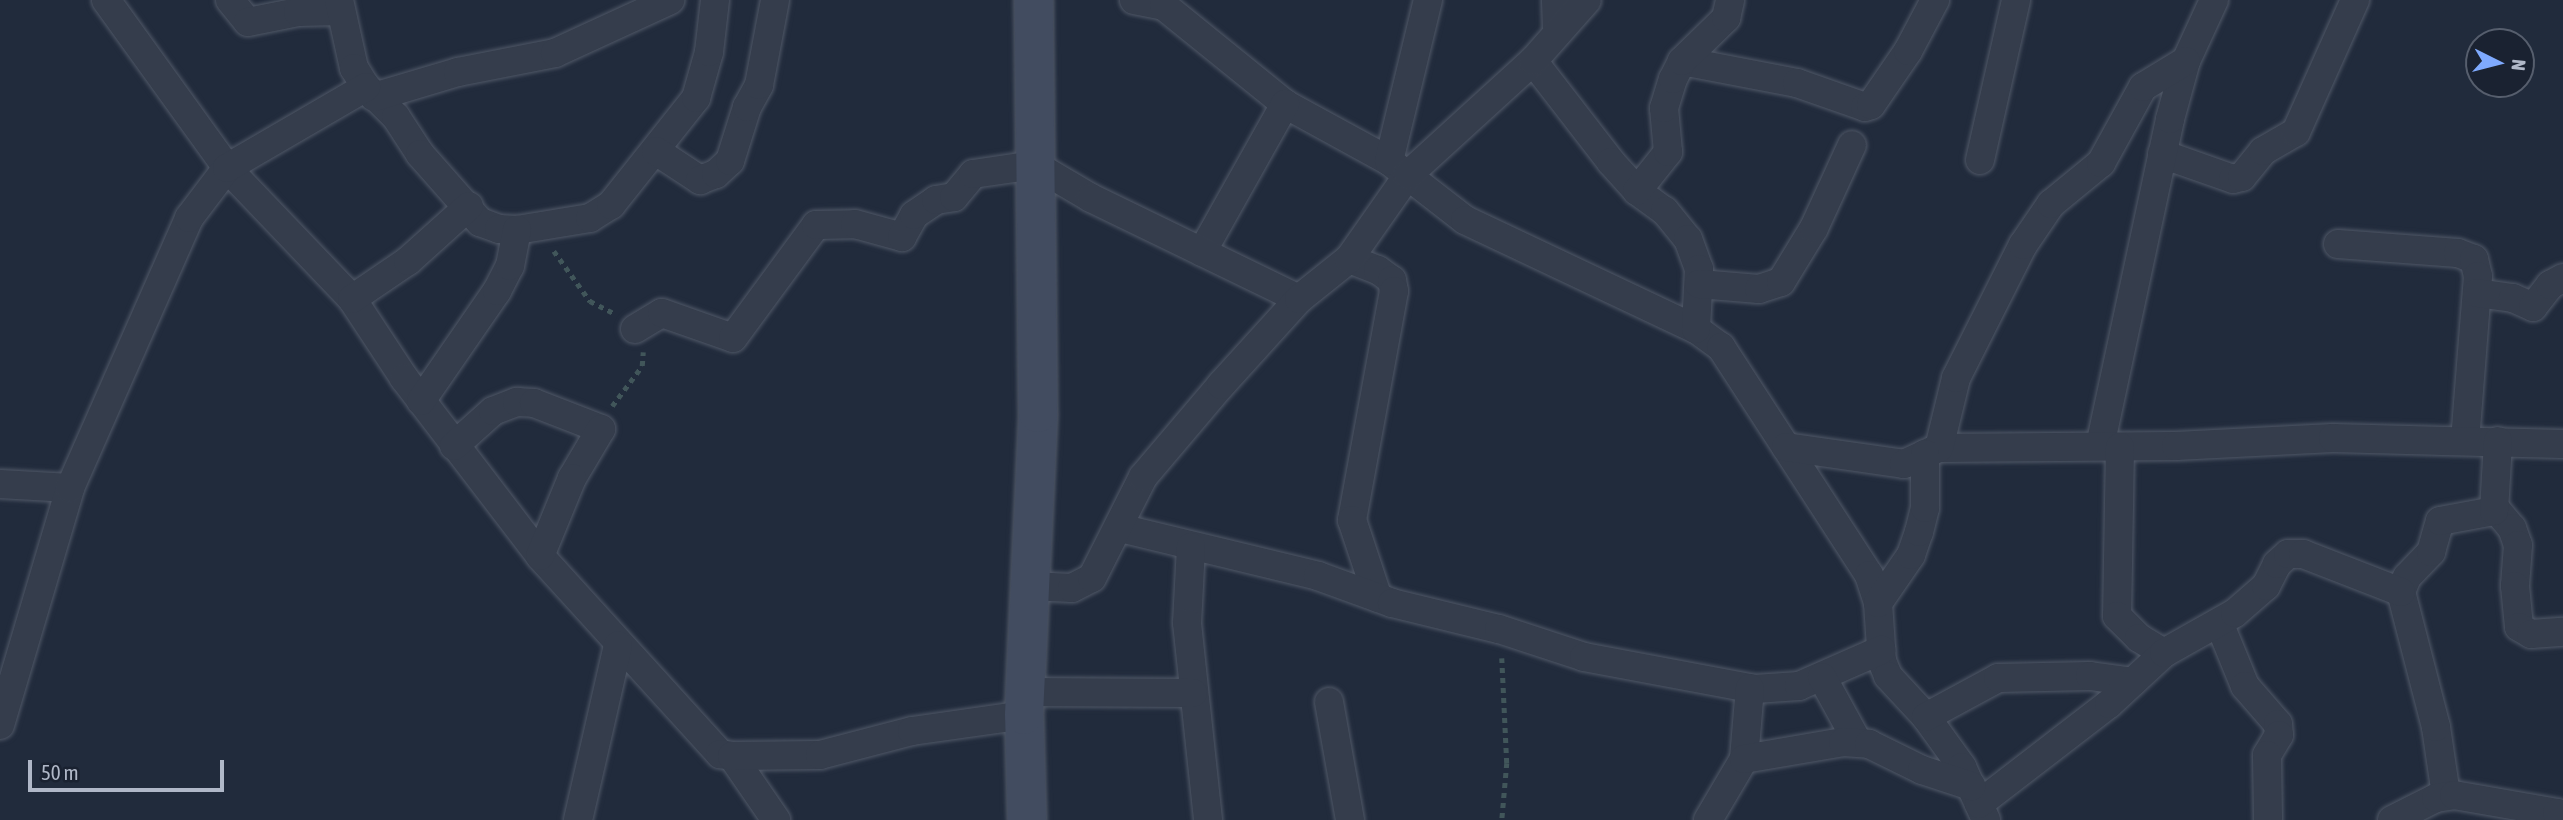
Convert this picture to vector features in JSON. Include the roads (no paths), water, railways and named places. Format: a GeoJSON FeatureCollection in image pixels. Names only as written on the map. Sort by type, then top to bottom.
{"type":"FeatureCollection","features":[{"type":"Feature","properties":{"kind":"street"},"geometry":{"type":"LineString","coordinates":[[106,0],[227,168],[352,299],[421,401],[540,556],[618,646],[720,754],[820,755],[1025,703],[1193,693]]}},
{"type":"Feature","properties":{"kind":"street"},"geometry":{"type":"LineString","coordinates":[[230,0],[247,22],[340,6],[354,68],[370,92],[488,227],[526,230],[606,209],[656,150],[698,95],[715,0]]}},
{"type":"Feature","properties":{"kind":"street"},"geometry":{"type":"LineString","coordinates":[[0,725],[70,488],[189,218],[227,168],[370,92],[555,53],[605,33],[634,7],[670,0]]}},
{"type":"Feature","properties":{"kind":"street"},"geometry":{"type":"LineString","coordinates":[[656,150],[700,180],[716,174],[730,161],[745,112],[760,85],[775,0]]}},
{"type":"Feature","properties":{"kind":"street"},"geometry":{"type":"LineString","coordinates":[[1027,820],[1025,703],[1038,413],[1034,0]]}},
{"type":"Feature","properties":{"kind":"street"},"geometry":{"type":"LineString","coordinates":[[1135,0],[1170,3],[1285,104],[1399,168],[1465,220],[1696,329],[1721,347],[1737,367],[1869,575],[1878,603],[1881,650],[1888,676],[1926,717],[1979,804]]}},
{"type":"Feature","properties":{"kind":"street"},"geometry":{"type":"LineString","coordinates":[[1030,586],[1072,587],[1092,578],[1120,528],[1143,477],[1299,299],[1349,259],[1399,168],[1428,0]]}},
{"type":"Feature","properties":{"kind":"street"},"geometry":{"type":"LineString","coordinates":[[1556,0],[1558,32]]}},
{"type":"Feature","properties":{"kind":"street"},"geometry":{"type":"LineString","coordinates":[[1399,168],[1533,61],[1587,0]]}},
{"type":"Feature","properties":{"kind":"street"},"geometry":{"type":"LineString","coordinates":[[1637,191],[1668,152],[1664,108],[1682,61],[1718,29],[1730,0]]}},
{"type":"Feature","properties":{"kind":"street"},"geometry":{"type":"LineString","coordinates":[[1682,61],[1797,83],[1865,107],[1871,105],[1908,51],[1936,0]]}},
{"type":"Feature","properties":{"kind":"street"},"geometry":{"type":"LineString","coordinates":[[1980,160],[2016,0]]}},
{"type":"Feature","properties":{"kind":"street"},"geometry":{"type":"LineString","coordinates":[[2164,653],[2139,638],[2117,616],[2110,447],[2162,154],[2186,61],[2214,0]]}},
{"type":"Feature","properties":{"kind":"street"},"geometry":{"type":"LineString","coordinates":[[2162,154],[2233,179],[2242,177],[2263,151],[2296,132],[2355,0]]}},
{"type":"Feature","properties":{"kind":"street"},"geometry":{"type":"LineString","coordinates":[[1533,61],[1637,191],[1665,211],[1688,239],[1696,253],[1699,284],[1696,329]]}},
{"type":"Feature","properties":{"kind":"street"},"geometry":{"type":"LineString","coordinates":[[1878,603],[1911,555],[1925,508],[1932,451],[1956,378],[2023,245],[2050,204],[2101,163],[2143,87],[2186,61]]}},
{"type":"Feature","properties":{"kind":"street"},"geometry":{"type":"LineString","coordinates":[[1202,252],[1285,104]]}},
{"type":"Feature","properties":{"kind":"street"},"geometry":{"type":"LineString","coordinates":[[1699,284],[1759,289],[1781,282],[1814,228],[1852,145]]}},
{"type":"Feature","properties":{"kind":"street"},"geometry":{"type":"LineString","coordinates":[[635,329],[662,313],[733,338],[816,225],[855,225],[902,237],[914,215],[936,200],[954,197],[974,174],[1035,165],[1091,198],[1299,299]]}},
{"type":"Feature","properties":{"kind":"street"},"geometry":{"type":"LineString","coordinates":[[352,299],[408,261],[469,206]]}},
{"type":"Feature","properties":{"kind":"street"},"geometry":{"type":"LineString","coordinates":[[421,401],[498,291],[526,230]]}},
{"type":"Feature","properties":{"kind":"street"},"geometry":{"type":"LineString","coordinates":[[2338,244],[2469,256],[2477,269],[2477,293],[2465,440]]}},
{"type":"Feature","properties":{"kind":"street"},"geometry":{"type":"LineString","coordinates":[[1349,259],[1378,270],[1392,281],[1394,291],[1353,520],[1378,598]]}},
{"type":"Feature","properties":{"kind":"street"},"geometry":{"type":"LineString","coordinates":[[2477,293],[2513,298],[2533,307],[2550,285],[2563,278]]}},
{"type":"Feature","properties":{"kind":"street"},"geometry":{"type":"LineString","coordinates":[[454,446],[493,411],[517,402],[534,403],[601,429],[572,478],[540,556]]}},
{"type":"Feature","properties":{"kind":"street"},"geometry":{"type":"LineString","coordinates":[[1786,447],[1908,464],[1932,451],[2333,438],[2563,444]]}},
{"type":"Feature","properties":{"kind":"street"},"geometry":{"type":"LineString","coordinates":[[2498,441],[2495,508],[2512,528],[2518,545],[2515,586],[2519,627],[2531,634],[2563,632]]}},
{"type":"Feature","properties":{"kind":"street"},"geometry":{"type":"LineString","coordinates":[[0,484],[70,488]]}},
{"type":"Feature","properties":{"kind":"street"},"geometry":{"type":"LineString","coordinates":[[2446,795],[2436,727],[2401,592],[2407,577],[2431,552],[2440,521],[2483,516],[2495,508]]}},
{"type":"Feature","properties":{"kind":"street"},"geometry":{"type":"LineString","coordinates":[[1120,528],[1318,576],[1378,598],[1499,629],[1584,657],[1750,688],[1787,689],[1822,677],[1881,650]]}},
{"type":"Feature","properties":{"kind":"street"},"geometry":{"type":"LineString","coordinates":[[1191,547],[1187,623],[1208,820]]}},
{"type":"Feature","properties":{"kind":"street"},"geometry":{"type":"LineString","coordinates":[[1979,804],[2133,682],[2164,653],[2220,625],[2261,592],[2281,558],[2292,553],[2401,592]]}},
{"type":"Feature","properties":{"kind":"street"},"geometry":{"type":"LineString","coordinates":[[2220,625],[2245,687],[2278,724],[2279,735],[2267,755],[2268,820]]}},
{"type":"Feature","properties":{"kind":"street"},"geometry":{"type":"LineString","coordinates":[[578,820],[618,646]]}},
{"type":"Feature","properties":{"kind":"street"},"geometry":{"type":"LineString","coordinates":[[1926,717],[1998,678],[2090,676],[2133,682]]}},
{"type":"Feature","properties":{"kind":"street"},"geometry":{"type":"LineString","coordinates":[[1822,677],[1857,741],[1979,804]]}},
{"type":"Feature","properties":{"kind":"street"},"geometry":{"type":"LineString","coordinates":[[1708,820],[1744,759],[1750,688]]}},
{"type":"Feature","properties":{"kind":"street"},"geometry":{"type":"LineString","coordinates":[[1329,702],[1350,820]]}},
{"type":"Feature","properties":{"kind":"street"},"geometry":{"type":"LineString","coordinates":[[1744,759],[1857,741]]}},
{"type":"Feature","properties":{"kind":"street"},"geometry":{"type":"LineString","coordinates":[[732,756],[776,820]]}},
{"type":"Feature","properties":{"kind":"street"},"geometry":{"type":"LineString","coordinates":[[2392,820],[2446,795],[2474,796],[2557,813],[2563,818]]}}]}
